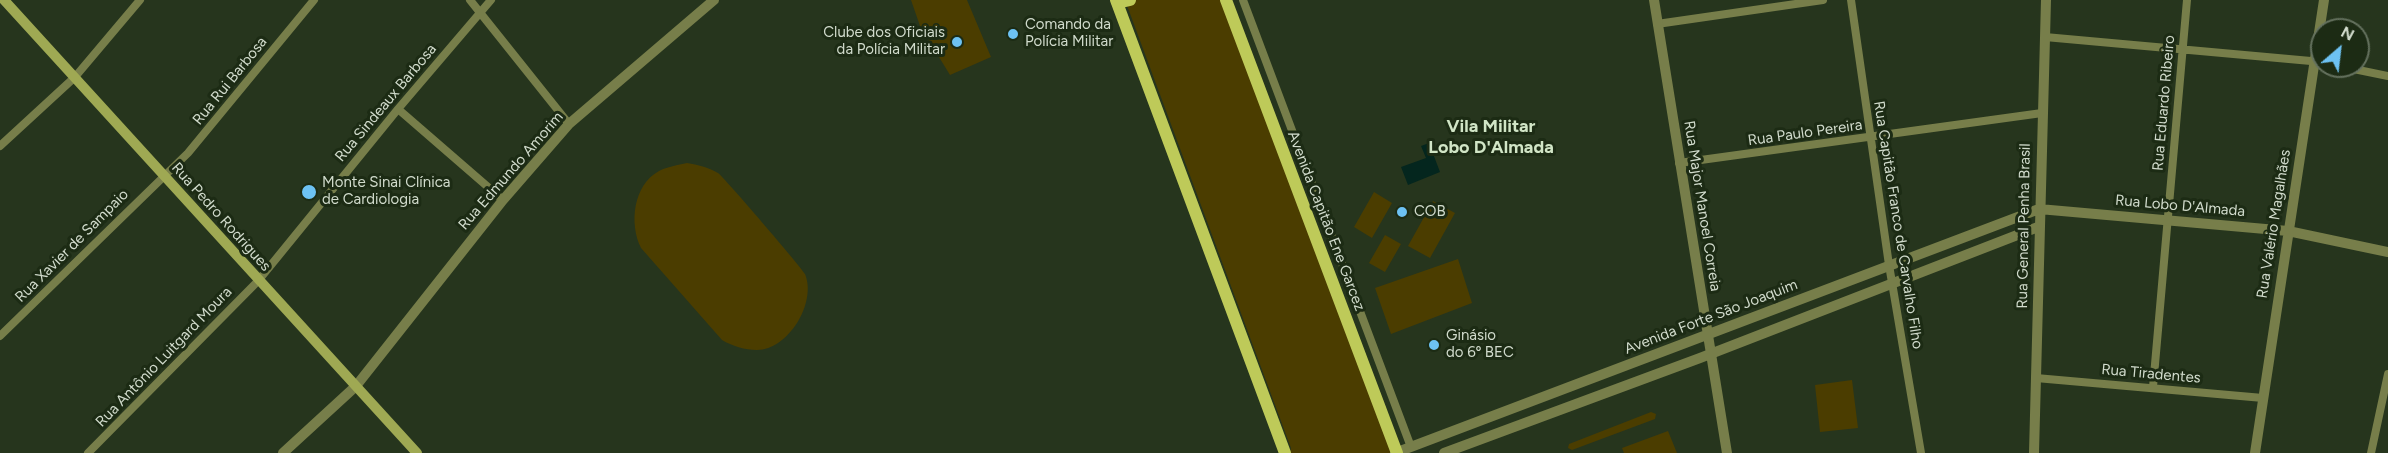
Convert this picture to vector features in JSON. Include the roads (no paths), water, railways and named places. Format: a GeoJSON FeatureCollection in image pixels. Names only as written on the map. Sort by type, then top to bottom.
{"type":"FeatureCollection","features":[{"type":"Feature","properties":{"kind":"main road","name":"Rua Pedro Rodrigues"},"geometry":{"type":"LineString","coordinates":[[4,0],[417,453]]}},
{"type":"Feature","properties":{"kind":"main road","name":"Avenida Capitão Ene Garcez"},"geometry":{"type":"LineString","coordinates":[[1226,0],[1396,453]]}},
{"type":"Feature","properties":{"kind":"main road"},"geometry":{"type":"LineString","coordinates":[[1121,1],[1285,453]]}},
{"type":"Feature","properties":{"kind":"street"},"geometry":{"type":"LineString","coordinates":[[0,146],[75,77],[140,0]]}},
{"type":"Feature","properties":{"kind":"street","name":"Rua Rui Barbosa"},"geometry":{"type":"LineString","coordinates":[[163,175],[202,137],[314,0]]}},
{"type":"Feature","properties":{"kind":"street"},"geometry":{"type":"LineString","coordinates":[[470,0],[569,124]]}},
{"type":"Feature","properties":{"kind":"street","name":"Rua Sindeaux Barbosa"},"geometry":{"type":"LineString","coordinates":[[258,281],[398,109],[491,0]]}},
{"type":"Feature","properties":{"kind":"street","name":"Rua Edmundo Amorim"},"geometry":{"type":"LineString","coordinates":[[283,453],[356,386],[503,200],[569,124],[714,0]]}},
{"type":"Feature","properties":{"kind":"street","name":"Avenida Capitão Ene Garcez"},"geometry":{"type":"LineString","coordinates":[[1243,0],[1411,447]]}},
{"type":"Feature","properties":{"kind":"street","name":"Rua Major Manoel Correia"},"geometry":{"type":"LineString","coordinates":[[1654,0],[1727,453]]}},
{"type":"Feature","properties":{"kind":"street"},"geometry":{"type":"LineString","coordinates":[[1657,24],[1823,0]]}},
{"type":"Feature","properties":{"kind":"street","name":"Rua Capitão Franco de Carvalho Filho"},"geometry":{"type":"LineString","coordinates":[[1851,0],[1889,265],[1921,453]]}},
{"type":"Feature","properties":{"kind":"street","name":"Rua General Penha Brasil"},"geometry":{"type":"LineString","coordinates":[[2034,453],[2038,227],[2046,0]]}},
{"type":"Feature","properties":{"kind":"street","name":"Rua Eduardo Ribeiro"},"geometry":{"type":"LineString","coordinates":[[2152,387],[2187,0]]}},
{"type":"Feature","properties":{"kind":"street","name":"Rua Valério Magalhães"},"geometry":{"type":"LineString","coordinates":[[2322,18],[2324,0]]}},
{"type":"Feature","properties":{"kind":"street"},"geometry":{"type":"LineString","coordinates":[[2045,37],[2310,61]]}},
{"type":"Feature","properties":{"kind":"street"},"geometry":{"type":"LineString","coordinates":[[2370,72],[2388,76]]}},
{"type":"Feature","properties":{"kind":"street","name":"Rua Valério Magalhães"},"geometry":{"type":"LineString","coordinates":[[2255,453],[2288,231],[2315,78]]}},
{"type":"Feature","properties":{"kind":"street"},"geometry":{"type":"LineString","coordinates":[[398,109],[503,200]]}},
{"type":"Feature","properties":{"kind":"street","name":"Rua Paulo Pereira"},"geometry":{"type":"LineString","coordinates":[[1680,163],[2042,113]]}},
{"type":"Feature","properties":{"kind":"street","name":"Rua Xavier de Sampaio"},"geometry":{"type":"LineString","coordinates":[[0,336],[163,175]]}},
{"type":"Feature","properties":{"kind":"street","name":"Avenida Forte São Joaquim"},"geometry":{"type":"LineString","coordinates":[[1396,453],[2039,209]]}},
{"type":"Feature","properties":{"kind":"street","name":"Rua Lobo D'Almada"},"geometry":{"type":"LineString","coordinates":[[2039,209],[2288,231],[2388,252]]}},
{"type":"Feature","properties":{"kind":"street"},"geometry":{"type":"LineString","coordinates":[[1437,437],[1444,453],[1712,353],[2038,227]]}},
{"type":"Feature","properties":{"kind":"street","name":"Rua Antônio Luitgard Moura"},"geometry":{"type":"LineString","coordinates":[[88,453],[258,281]]}},
{"type":"Feature","properties":{"kind":"street"},"geometry":{"type":"LineString","coordinates":[[2371,453],[2388,374]]}},
{"type":"Feature","properties":{"kind":"street","name":"Rua Tiradentes"},"geometry":{"type":"LineString","coordinates":[[2036,378],[2263,398]]}},
{"type":"Feature","properties":{"kind":"street"},"geometry":{"type":"LineString","coordinates":[[1576,384],[1583,400]]}},
{"type":"Feature","properties":{"kind":"water"},"geometry":{"type":"Polygon","coordinates":[[[1429,143],[1440,172],[1408,185],[1401,167],[1426,158],[1421,146],[1429,143]]]}},
{"type":"Feature","properties":{"kind":"place","name":"Comando da Polícia Militar"},"geometry":{"type":"Point","coordinates":[1013,34]}},
{"type":"Feature","properties":{"kind":"place","name":"Clube dos Oficiais da Polícia Militar"},"geometry":{"type":"Point","coordinates":[957,42]}},
{"type":"Feature","properties":{"kind":"place","name":"Monte Sinai Clínica de Cardiologia"},"geometry":{"type":"Point","coordinates":[309,192]}},
{"type":"Feature","properties":{"kind":"place","name":"COB"},"geometry":{"type":"Point","coordinates":[1402,212]}},
{"type":"Feature","properties":{"kind":"place","name":"Ginásio do 6º BEC"},"geometry":{"type":"Point","coordinates":[1434,345]}},
{"type":"Feature","properties":{"kind":"district","name":"Vila Militar Lobo D'Almada"},"geometry":{"type":"Point","coordinates":[1491,137]}}]}
